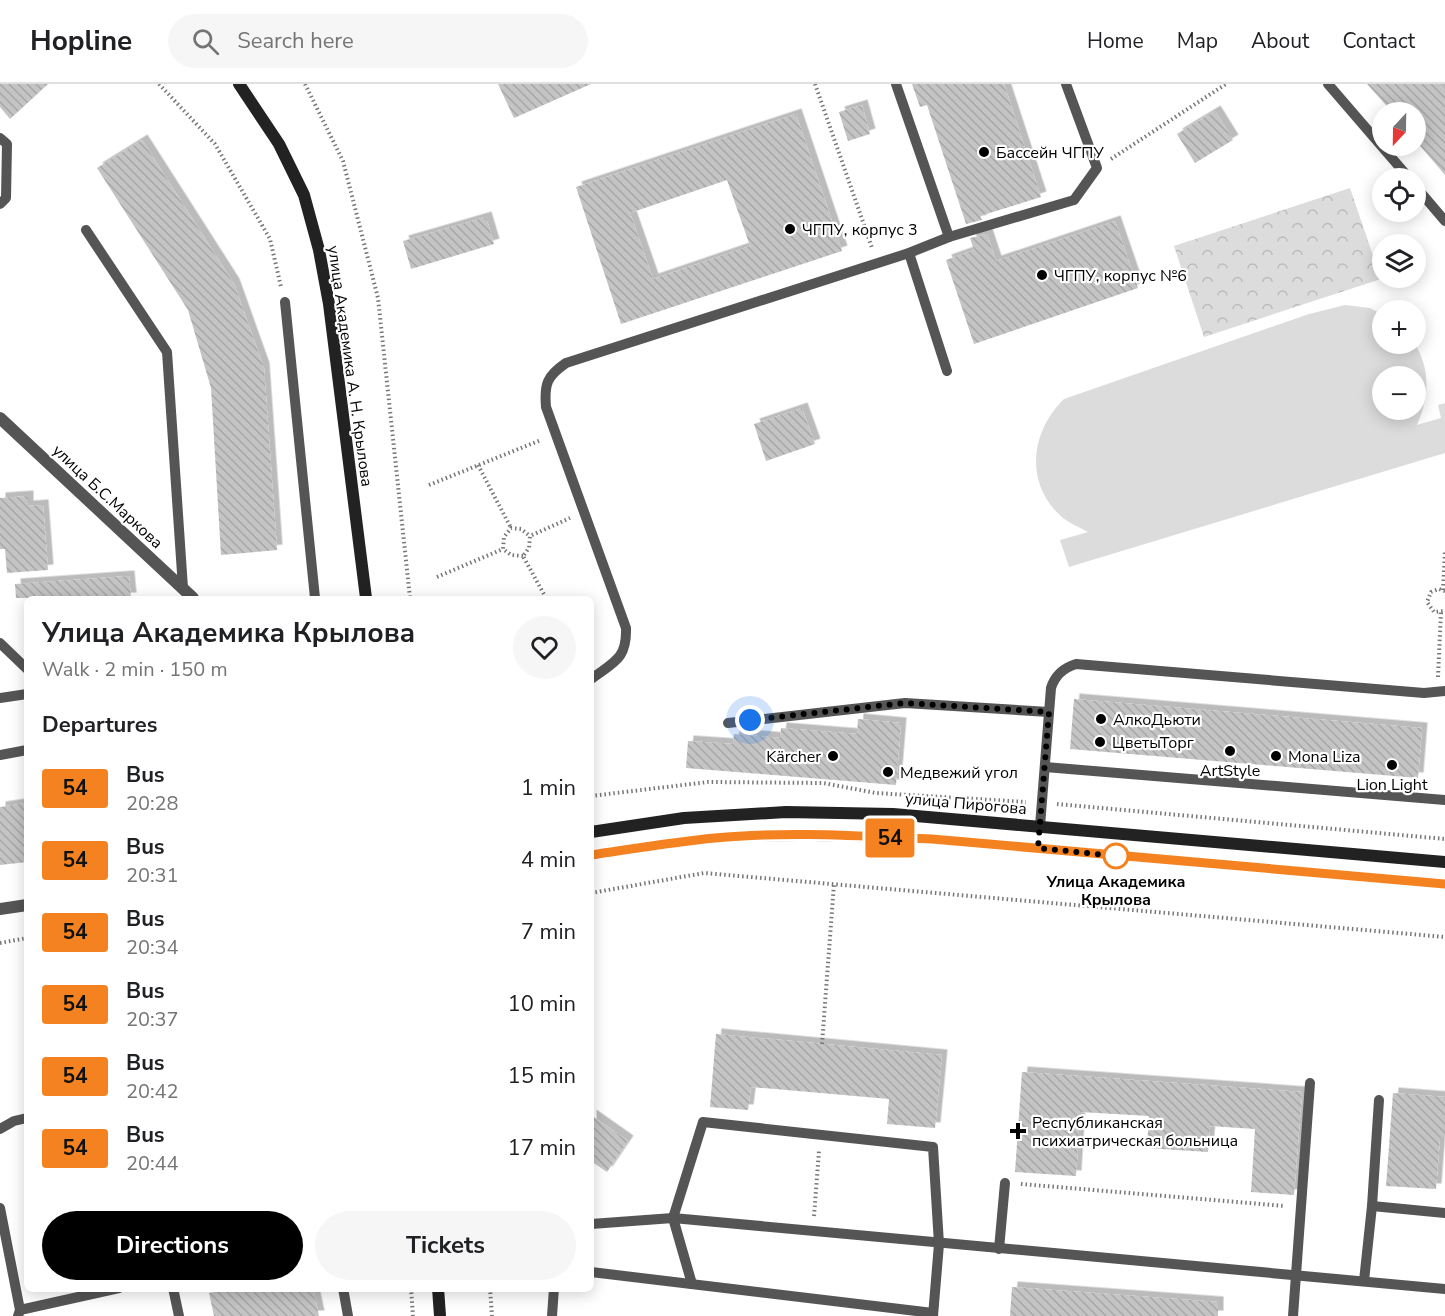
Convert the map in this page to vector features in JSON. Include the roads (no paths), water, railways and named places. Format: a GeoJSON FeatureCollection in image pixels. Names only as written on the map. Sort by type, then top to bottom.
{"type":"FeatureCollection","features":[{"type":"Feature","properties":{"kind":"main road","name":"улица Академика А. Н. Крылова"},"geometry":{"type":"LineString","coordinates":[[240,84],[279,144],[304,195],[320,250],[329,304],[366,596]]}},
{"type":"Feature","properties":{"kind":"main road","name":"улица Пирогова"},"geometry":{"type":"LineString","coordinates":[[594,832],[684,818],[786,812],[893,814],[1445,862]]}},
{"type":"Feature","properties":{"kind":"main road"},"geometry":{"type":"LineString","coordinates":[[1038,848],[1040,826]]}},
{"type":"Feature","properties":{"kind":"main road"},"geometry":{"type":"LineString","coordinates":[[594,855],[715,838],[785,835],[932,839],[1445,884]]}},
{"type":"Feature","properties":{"kind":"main road"},"geometry":{"type":"LineString","coordinates":[[438,1292],[440,1316]]}},
{"type":"Feature","properties":{"kind":"street","name":"улица Б.С.Маркова"},"geometry":{"type":"LineString","coordinates":[[0,418],[192,596]]}},
{"type":"Feature","properties":{"kind":"street"},"geometry":{"type":"LineString","coordinates":[[0,909],[24,905]]}},
{"type":"Feature","properties":{"kind":"lane"},"geometry":{"type":"LineString","coordinates":[[896,84],[950,237]]}},
{"type":"Feature","properties":{"kind":"lane"},"geometry":{"type":"LineString","coordinates":[[594,678],[618,660],[626,645],[626,628],[546,407],[544,390],[551,373],[566,363],[877,264],[950,237],[1074,200],[1097,168],[1066,84]]}},
{"type":"Feature","properties":{"kind":"lane"},"geometry":{"type":"LineString","coordinates":[[1328,84],[1400,168]]}},
{"type":"Feature","properties":{"kind":"lane"},"geometry":{"type":"LineString","coordinates":[[0,138],[7,144],[6,198],[0,204]]}},
{"type":"Feature","properties":{"kind":"lane"},"geometry":{"type":"LineString","coordinates":[[1426,199],[1445,221]]}},
{"type":"Feature","properties":{"kind":"lane"},"geometry":{"type":"LineString","coordinates":[[86,230],[167,351],[183,588]]}},
{"type":"Feature","properties":{"kind":"lane"},"geometry":{"type":"LineString","coordinates":[[909,253],[947,371]]}},
{"type":"Feature","properties":{"kind":"lane"},"geometry":{"type":"LineString","coordinates":[[285,302],[315,596]]}},
{"type":"Feature","properties":{"kind":"lane"},"geometry":{"type":"LineString","coordinates":[[0,643],[24,666]]}},
{"type":"Feature","properties":{"kind":"lane"},"geometry":{"type":"LineString","coordinates":[[1040,826],[1053,682],[1059,672],[1068,666],[1076,664],[1403,691],[1441,692]]}},
{"type":"Feature","properties":{"kind":"lane"},"geometry":{"type":"LineString","coordinates":[[0,698],[24,694]]}},
{"type":"Feature","properties":{"kind":"lane"},"geometry":{"type":"LineString","coordinates":[[728,723],[905,703],[1049,712]]}},
{"type":"Feature","properties":{"kind":"lane"},"geometry":{"type":"LineString","coordinates":[[0,754],[24,750]]}},
{"type":"Feature","properties":{"kind":"lane"},"geometry":{"type":"LineString","coordinates":[[1045,767],[1445,800],[1445,794]]}},
{"type":"Feature","properties":{"kind":"lane"},"geometry":{"type":"LineString","coordinates":[[1293,1316],[1310,1083]]}},
{"type":"Feature","properties":{"kind":"lane"},"geometry":{"type":"LineString","coordinates":[[1364,1281],[1379,1100]]}},
{"type":"Feature","properties":{"kind":"lane"},"geometry":{"type":"LineString","coordinates":[[0,1129],[14,1121],[24,1119]]}},
{"type":"Feature","properties":{"kind":"lane"},"geometry":{"type":"LineString","coordinates":[[594,1272],[933,1314],[939,1244],[933,1147],[703,1122],[673,1218],[692,1284]]}},
{"type":"Feature","properties":{"kind":"lane"},"geometry":{"type":"LineString","coordinates":[[999,1249],[1005,1183]]}},
{"type":"Feature","properties":{"kind":"lane"},"geometry":{"type":"LineString","coordinates":[[1372,1206],[1445,1213]]}},
{"type":"Feature","properties":{"kind":"lane"},"geometry":{"type":"LineString","coordinates":[[0,1208],[19,1313],[103,1292]]}},
{"type":"Feature","properties":{"kind":"lane"},"geometry":{"type":"LineString","coordinates":[[594,1224],[673,1218],[1445,1289]]}},
{"type":"Feature","properties":{"kind":"lane"},"geometry":{"type":"LineString","coordinates":[[174,1292],[179,1316]]}},
{"type":"Feature","properties":{"kind":"lane"},"geometry":{"type":"LineString","coordinates":[[344,1292],[348,1316]]}},
{"type":"Feature","properties":{"kind":"lane"},"geometry":{"type":"LineString","coordinates":[[552,1316],[554,1292]]}},
{"type":"Feature","properties":{"kind":"place","name":"Бассейн ЧГПУ"},"geometry":{"type":"Point","coordinates":[984,152]}},
{"type":"Feature","properties":{"kind":"place","name":"ЧГПУ, корпус 3"},"geometry":{"type":"Point","coordinates":[790,229]}},
{"type":"Feature","properties":{"kind":"place","name":"ЧГПУ, корпус №6"},"geometry":{"type":"Point","coordinates":[1042,275]}},
{"type":"Feature","properties":{"kind":"place","name":"АлкоДьюти"},"geometry":{"type":"Point","coordinates":[1101,719]}},
{"type":"Feature","properties":{"kind":"place","name":"ЦветыТорг"},"geometry":{"type":"Point","coordinates":[1100,742]}},
{"type":"Feature","properties":{"kind":"place","name":"ArtStyle"},"geometry":{"type":"Point","coordinates":[1230,751]}},
{"type":"Feature","properties":{"kind":"place","name":"Kärcher"},"geometry":{"type":"Point","coordinates":[833,756]}},
{"type":"Feature","properties":{"kind":"place","name":"Mona Liza"},"geometry":{"type":"Point","coordinates":[1276,756]}},
{"type":"Feature","properties":{"kind":"place","name":"Lion Light"},"geometry":{"type":"Point","coordinates":[1392,765]}},
{"type":"Feature","properties":{"kind":"place","name":"Медвежий угол"},"geometry":{"type":"Point","coordinates":[888,772]}},
{"type":"Feature","properties":{"kind":"place","name":"Улица Академика Крылова"},"geometry":{"type":"Point","coordinates":[1116,856]}},
{"type":"Feature","properties":{"kind":"place","name":"Республиканская психиатрическая больница"},"geometry":{"type":"Point","coordinates":[1018,1131]}}]}
